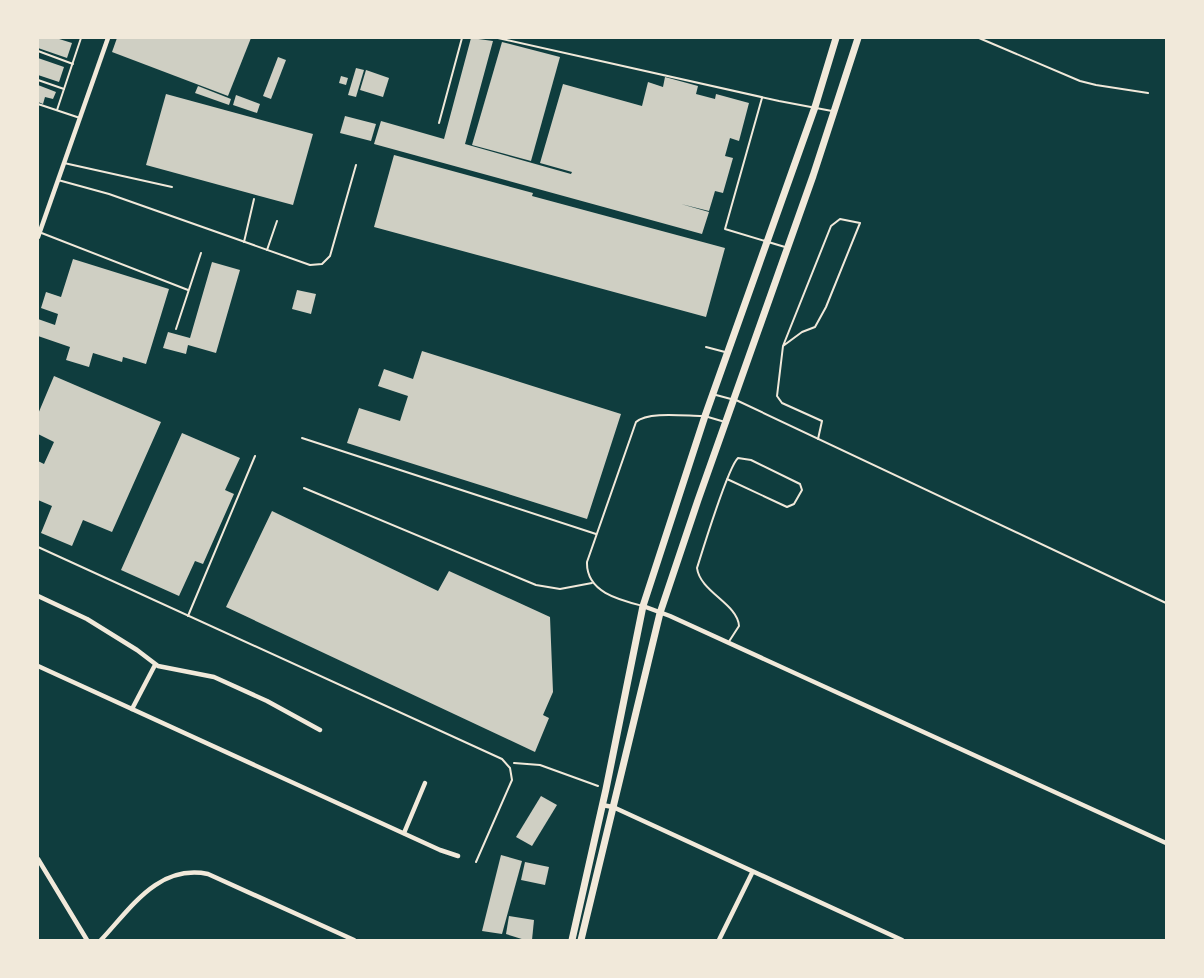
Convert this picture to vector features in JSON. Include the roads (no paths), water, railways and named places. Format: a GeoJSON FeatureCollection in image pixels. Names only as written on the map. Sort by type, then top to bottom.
{"type":"FeatureCollection","features":[{"type":"Feature","properties":{"kind":"main road"},"geometry":{"type":"LineString","coordinates":[[572,940],[603,805],[642,606],[705,416],[815,107],[836,38]]}},
{"type":"Feature","properties":{"kind":"main road"},"geometry":{"type":"LineString","coordinates":[[581,940],[660,613],[835,112],[858,38]]}},
{"type":"Feature","properties":{"kind":"street"},"geometry":{"type":"LineString","coordinates":[[38,234],[108,38]]}},
{"type":"Feature","properties":{"kind":"street"},"geometry":{"type":"LineString","coordinates":[[38,596],[87,619],[137,650],[155,665],[214,677],[267,701],[320,730]]}},
{"type":"Feature","properties":{"kind":"street"},"geometry":{"type":"LineString","coordinates":[[642,606],[1167,843]]}},
{"type":"Feature","properties":{"kind":"street"},"geometry":{"type":"LineString","coordinates":[[132,709],[155,665]]}},
{"type":"Feature","properties":{"kind":"street"},"geometry":{"type":"LineString","coordinates":[[38,666],[458,856]]}},
{"type":"Feature","properties":{"kind":"street"},"geometry":{"type":"LineString","coordinates":[[404,833],[425,783]]}},
{"type":"Feature","properties":{"kind":"street"},"geometry":{"type":"LineString","coordinates":[[603,805],[613,807],[752,873],[902,940]]}},
{"type":"Feature","properties":{"kind":"street"},"geometry":{"type":"LineString","coordinates":[[38,859],[87,940]]}},
{"type":"Feature","properties":{"kind":"street"},"geometry":{"type":"LineString","coordinates":[[101,940],[150,888],[162,879],[175,874],[197,872],[208,874],[354,940]]}},
{"type":"Feature","properties":{"kind":"street"},"geometry":{"type":"LineString","coordinates":[[719,940],[752,873]]}},
{"type":"Feature","properties":{"kind":"lane"},"geometry":{"type":"LineString","coordinates":[[57,110],[81,38],[75,38]]}},
{"type":"Feature","properties":{"kind":"lane"},"geometry":{"type":"LineString","coordinates":[[439,123],[462,38]]}},
{"type":"Feature","properties":{"kind":"lane"},"geometry":{"type":"LineString","coordinates":[[498,38],[762,98],[835,112]]}},
{"type":"Feature","properties":{"kind":"lane"},"geometry":{"type":"LineString","coordinates":[[979,38],[1080,81],[1148,93]]}},
{"type":"Feature","properties":{"kind":"lane"},"geometry":{"type":"LineString","coordinates":[[38,51],[73,64]]}},
{"type":"Feature","properties":{"kind":"lane"},"geometry":{"type":"LineString","coordinates":[[38,80],[64,90]]}},
{"type":"Feature","properties":{"kind":"lane"},"geometry":{"type":"LineString","coordinates":[[762,98],[725,229],[788,248]]}},
{"type":"Feature","properties":{"kind":"lane"},"geometry":{"type":"LineString","coordinates":[[38,104],[80,118]]}},
{"type":"Feature","properties":{"kind":"lane"},"geometry":{"type":"LineString","coordinates":[[64,163],[172,187]]}},
{"type":"Feature","properties":{"kind":"lane"},"geometry":{"type":"LineString","coordinates":[[58,180],[109,194],[310,265],[322,264],[330,256],[356,165]]}},
{"type":"Feature","properties":{"kind":"lane"},"geometry":{"type":"LineString","coordinates":[[244,242],[254,199]]}},
{"type":"Feature","properties":{"kind":"lane"},"geometry":{"type":"LineString","coordinates":[[783,346],[802,332],[815,327],[826,307],[860,223],[840,219],[831,226],[783,346],[777,396],[782,403],[822,421],[818,439]]}},
{"type":"Feature","properties":{"kind":"lane"},"geometry":{"type":"LineString","coordinates":[[267,250],[277,221]]}},
{"type":"Feature","properties":{"kind":"lane"},"geometry":{"type":"LineString","coordinates":[[38,234],[188,290]]}},
{"type":"Feature","properties":{"kind":"lane"},"geometry":{"type":"LineString","coordinates":[[176,328],[201,253]]}},
{"type":"Feature","properties":{"kind":"lane"},"geometry":{"type":"LineString","coordinates":[[706,347],[727,353]]}},
{"type":"Feature","properties":{"kind":"lane"},"geometry":{"type":"LineString","coordinates":[[713,394],[734,400],[789,424],[1167,603]]}},
{"type":"Feature","properties":{"kind":"lane"},"geometry":{"type":"LineString","coordinates":[[642,606],[604,593],[592,583],[587,571],[596,534],[638,420],[655,416],[705,416],[727,422]]}},
{"type":"Feature","properties":{"kind":"lane"},"geometry":{"type":"LineString","coordinates":[[302,438],[596,534]]}},
{"type":"Feature","properties":{"kind":"lane"},"geometry":{"type":"LineString","coordinates":[[188,616],[255,456]]}},
{"type":"Feature","properties":{"kind":"lane"},"geometry":{"type":"LineString","coordinates":[[727,480],[787,507],[794,504],[802,490],[800,484],[751,460],[744,458],[734,462],[727,480],[697,568],[700,579],[737,616],[738,626],[728,644]]}},
{"type":"Feature","properties":{"kind":"lane"},"geometry":{"type":"LineString","coordinates":[[304,488],[537,585],[560,589],[592,583]]}},
{"type":"Feature","properties":{"kind":"lane"},"geometry":{"type":"LineString","coordinates":[[38,547],[507,763],[512,780],[476,862]]}}]}
